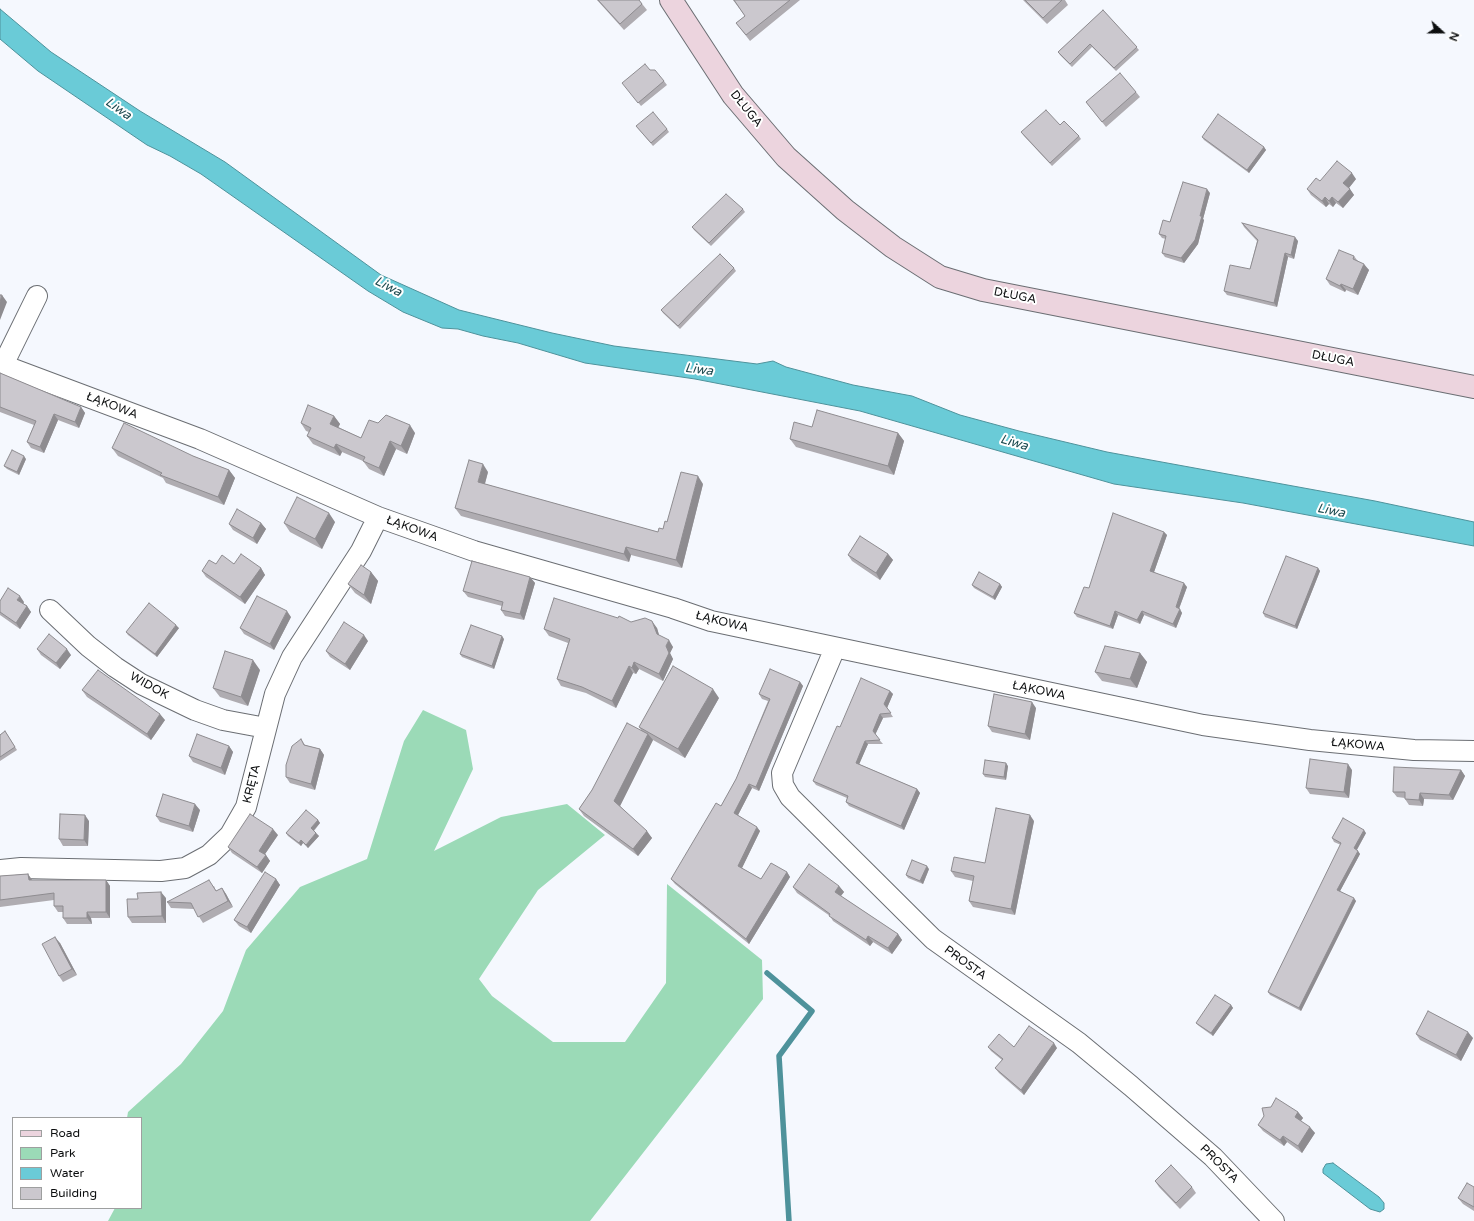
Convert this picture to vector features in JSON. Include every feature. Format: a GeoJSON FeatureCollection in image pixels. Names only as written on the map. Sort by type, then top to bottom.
{"type":"FeatureCollection","features":[{"type":"Feature","properties":{"kind":"street","name":"DŁUGA"},"geometry":{"type":"LineString","coordinates":[[671,0],[733,95],[786,157],[845,210],[893,247],[940,277],[961,285],[983,290],[1474,387]]}},
{"type":"Feature","properties":{"kind":"street","name":"ŁĄKOWA"},"geometry":{"type":"LineString","coordinates":[[37,296],[2,364],[200,439],[378,517],[474,551],[673,608],[711,621],[1203,725],[1310,740],[1414,750],[1474,751]]}},
{"type":"Feature","properties":{"kind":"street","name":"KRĘTA"},"geometry":{"type":"LineString","coordinates":[[0,870],[21,868],[161,872],[185,868],[209,855],[230,835],[246,807],[275,694],[292,657],[361,551],[378,517]]}},
{"type":"Feature","properties":{"kind":"street","name":"WIDOK"},"geometry":{"type":"LineString","coordinates":[[50,610],[88,646],[115,667],[141,684],[195,710],[223,720],[266,728]]}},
{"type":"Feature","properties":{"kind":"street","name":"PROSTA"},"geometry":{"type":"LineString","coordinates":[[835,648],[782,773],[783,785],[790,797],[933,939],[1079,1043],[1131,1086],[1213,1157],[1274,1221]]}},
{"type":"Feature","properties":{"kind":"green space"},"geometry":{"type":"Polygon","coordinates":[[[423,710],[466,730],[473,769],[434,851],[501,817],[567,804],[605,835],[538,890],[479,979],[492,996],[553,1042],[625,1042],[666,983],[667,884],[762,960],[763,999],[590,1221],[108,1221],[114,1209],[142,1209],[142,1117],[127,1117],[128,1112],[181,1064],[223,1011],[246,950],[300,887],[367,859],[404,741],[423,710]]]}},
{"type":"Feature","properties":{"kind":"water","name":"Liwa"},"geometry":{"type":"Polygon","coordinates":[[[0,9],[51,52],[140,111],[225,162],[381,275],[459,310],[552,333],[614,346],[757,364],[773,361],[786,367],[853,385],[912,396],[960,415],[1107,452],[1375,501],[1474,522],[1474,546],[1243,503],[1114,484],[860,411],[695,379],[585,363],[518,343],[458,329],[442,328],[403,312],[368,291],[201,174],[147,145],[38,71],[0,39],[0,9]]]}},
{"type":"Feature","properties":{"kind":"water"},"geometry":{"type":"Polygon","coordinates":[[[1333,1163],[1379,1197],[1384,1203],[1384,1209],[1380,1212],[1370,1209],[1323,1173],[1323,1169],[1326,1164],[1333,1163]]]}},
{"type":"Feature","properties":{"kind":"building"},"geometry":{"type":"Polygon","coordinates":[[[598,0],[639,0],[642,4],[620,24],[598,0]]]}},
{"type":"Feature","properties":{"kind":"building"},"geometry":{"type":"Polygon","coordinates":[[[734,0],[790,0],[746,35],[736,23],[745,16],[734,0]]]}},
{"type":"Feature","properties":{"kind":"building"},"geometry":{"type":"Polygon","coordinates":[[[1025,0],[1062,0],[1043,18],[1025,0]]]}},
{"type":"Feature","properties":{"kind":"building"},"geometry":{"type":"Polygon","coordinates":[[[1103,10],[1137,47],[1114,68],[1090,44],[1070,64],[1058,52],[1103,10]]]}},
{"type":"Feature","properties":{"kind":"building"},"geometry":{"type":"Polygon","coordinates":[[[645,64],[650,70],[655,70],[664,81],[638,103],[622,83],[645,64]]]}},
{"type":"Feature","properties":{"kind":"building"},"geometry":{"type":"Polygon","coordinates":[[[1120,73],[1136,92],[1102,122],[1086,102],[1120,73]]]}},
{"type":"Feature","properties":{"kind":"building"},"geometry":{"type":"Polygon","coordinates":[[[1046,110],[1060,125],[1064,121],[1079,136],[1050,163],[1021,132],[1046,110]]]}},
{"type":"Feature","properties":{"kind":"building"},"geometry":{"type":"Polygon","coordinates":[[[653,112],[667,129],[651,143],[636,126],[653,112]]]}},
{"type":"Feature","properties":{"kind":"building"},"geometry":{"type":"Polygon","coordinates":[[[1218,114],[1264,147],[1247,170],[1202,137],[1218,114]]]}},
{"type":"Feature","properties":{"kind":"building"},"geometry":{"type":"Polygon","coordinates":[[[1337,161],[1352,173],[1343,183],[1350,189],[1338,202],[1332,197],[1329,201],[1325,197],[1322,201],[1307,189],[1316,178],[1320,181],[1337,161]]]}},
{"type":"Feature","properties":{"kind":"building"},"geometry":{"type":"Polygon","coordinates":[[[1183,182],[1207,189],[1200,216],[1202,216],[1195,240],[1181,258],[1162,253],[1166,236],[1159,234],[1163,220],[1170,222],[1183,182]]]}},
{"type":"Feature","properties":{"kind":"building"},"geometry":{"type":"Polygon","coordinates":[[[726,194],[743,209],[709,243],[692,227],[726,194]]]}},
{"type":"Feature","properties":{"kind":"building"},"geometry":{"type":"Polygon","coordinates":[[[1242,223],[1295,237],[1291,255],[1285,253],[1274,303],[1224,291],[1230,265],[1250,269],[1258,240],[1242,223]]]}},
{"type":"Feature","properties":{"kind":"building"},"geometry":{"type":"Polygon","coordinates":[[[1339,250],[1354,256],[1353,259],[1364,264],[1353,289],[1341,284],[1340,286],[1326,279],[1339,250]]]}},
{"type":"Feature","properties":{"kind":"building"},"geometry":{"type":"Polygon","coordinates":[[[720,254],[734,268],[678,326],[661,310],[720,254]]]}},
{"type":"Feature","properties":{"kind":"building"},"geometry":{"type":"Polygon","coordinates":[[[0,373],[81,407],[75,422],[54,414],[40,447],[27,442],[36,421],[0,407],[0,373]]]}},
{"type":"Feature","properties":{"kind":"building"},"geometry":{"type":"Polygon","coordinates":[[[308,405],[334,416],[330,424],[361,438],[369,420],[378,423],[386,415],[410,425],[401,446],[390,441],[379,468],[363,461],[365,457],[336,444],[334,448],[307,436],[311,428],[301,423],[308,405]]]}},
{"type":"Feature","properties":{"kind":"building"},"geometry":{"type":"Polygon","coordinates":[[[817,410],[898,433],[888,466],[790,439],[794,422],[812,427],[817,410]]]}},
{"type":"Feature","properties":{"kind":"building"},"geometry":{"type":"Polygon","coordinates":[[[124,423],[193,456],[229,470],[218,497],[160,475],[162,473],[112,448],[124,423]]]}},
{"type":"Feature","properties":{"kind":"building"},"geometry":{"type":"Polygon","coordinates":[[[12,450],[24,456],[17,472],[4,466],[12,450]]]}},
{"type":"Feature","properties":{"kind":"building"},"geometry":{"type":"Polygon","coordinates":[[[469,460],[483,464],[478,482],[658,532],[659,528],[663,529],[665,521],[667,522],[681,472],[698,476],[676,560],[626,547],[624,554],[455,508],[469,460]]]}},
{"type":"Feature","properties":{"kind":"building"},"geometry":{"type":"Polygon","coordinates":[[[297,497],[329,513],[315,539],[284,523],[297,497]]]}},
{"type":"Feature","properties":{"kind":"building"},"geometry":{"type":"Polygon","coordinates":[[[237,509],[261,523],[253,538],[229,524],[237,509]]]}},
{"type":"Feature","properties":{"kind":"building"},"geometry":{"type":"Polygon","coordinates":[[[1113,513],[1164,532],[1150,571],[1184,583],[1176,607],[1180,609],[1173,624],[1142,611],[1137,620],[1115,611],[1110,626],[1074,613],[1084,587],[1089,588],[1113,513]]]}},
{"type":"Feature","properties":{"kind":"building"},"geometry":{"type":"Polygon","coordinates":[[[860,536],[888,554],[876,573],[848,555],[860,536]]]}},
{"type":"Feature","properties":{"kind":"building"},"geometry":{"type":"Polygon","coordinates":[[[241,554],[261,568],[240,597],[202,571],[209,560],[216,564],[222,555],[234,564],[241,554]]]}},
{"type":"Feature","properties":{"kind":"building"},"geometry":{"type":"Polygon","coordinates":[[[1286,556],[1318,568],[1295,626],[1263,613],[1286,556]]]}},
{"type":"Feature","properties":{"kind":"building"},"geometry":{"type":"Polygon","coordinates":[[[472,561],[530,577],[520,614],[501,610],[503,602],[463,591],[472,561]]]}},
{"type":"Feature","properties":{"kind":"building"},"geometry":{"type":"Polygon","coordinates":[[[361,565],[371,572],[364,595],[348,584],[361,565]]]}},
{"type":"Feature","properties":{"kind":"building"},"geometry":{"type":"Polygon","coordinates":[[[979,572],[1000,584],[993,597],[972,585],[979,572]]]}},
{"type":"Feature","properties":{"kind":"building"},"geometry":{"type":"Polygon","coordinates":[[[8,588],[20,596],[17,600],[27,606],[16,623],[0,612],[0,601],[8,588]]]}},
{"type":"Feature","properties":{"kind":"building"},"geometry":{"type":"Polygon","coordinates":[[[257,596],[287,611],[270,644],[240,628],[257,596]]]}},
{"type":"Feature","properties":{"kind":"building"},"geometry":{"type":"Polygon","coordinates":[[[554,598],[618,618],[619,616],[631,622],[645,618],[652,621],[657,634],[669,640],[666,646],[669,653],[659,674],[634,662],[632,668],[629,666],[612,701],[582,687],[557,679],[570,639],[544,629],[554,598]]]}},
{"type":"Feature","properties":{"kind":"building"},"geometry":{"type":"Polygon","coordinates":[[[149,603],[176,625],[155,654],[126,632],[149,603]]]}},
{"type":"Feature","properties":{"kind":"building"},"geometry":{"type":"Polygon","coordinates":[[[344,622],[364,635],[345,664],[326,651],[344,622]]]}},
{"type":"Feature","properties":{"kind":"building"},"geometry":{"type":"Polygon","coordinates":[[[471,625],[502,636],[492,666],[460,654],[471,625]]]}},
{"type":"Feature","properties":{"kind":"building"},"geometry":{"type":"Polygon","coordinates":[[[49,634],[67,649],[56,663],[37,649],[49,634]]]}},
{"type":"Feature","properties":{"kind":"building"},"geometry":{"type":"Polygon","coordinates":[[[1105,646],[1140,653],[1130,679],[1095,672],[1105,646]]]}},
{"type":"Feature","properties":{"kind":"building"},"geometry":{"type":"Polygon","coordinates":[[[225,651],[253,660],[241,697],[213,688],[225,651]]]}},
{"type":"Feature","properties":{"kind":"building"},"geometry":{"type":"Polygon","coordinates":[[[673,666],[713,689],[678,749],[639,727],[673,666]]]}},
{"type":"Feature","properties":{"kind":"building"},"geometry":{"type":"Polygon","coordinates":[[[770,669],[800,682],[756,787],[749,784],[734,813],[757,827],[738,866],[761,879],[771,863],[787,872],[746,939],[671,879],[716,803],[721,806],[736,779],[770,699],[759,694],[770,669]]]}},
{"type":"Feature","properties":{"kind":"building"},"geometry":{"type":"Polygon","coordinates":[[[98,670],[160,714],[147,734],[82,690],[98,670]]]}},
{"type":"Feature","properties":{"kind":"building"},"geometry":{"type":"Polygon","coordinates":[[[861,678],[890,691],[884,704],[891,713],[880,714],[873,731],[880,740],[865,741],[856,763],[917,789],[901,826],[846,802],[848,796],[813,781],[837,726],[840,727],[861,678]]]}},
{"type":"Feature","properties":{"kind":"building"},"geometry":{"type":"Polygon","coordinates":[[[994,694],[1032,702],[1025,734],[988,726],[994,694]]]}},
{"type":"Feature","properties":{"kind":"building"},"geometry":{"type":"Polygon","coordinates":[[[627,723],[648,734],[614,801],[647,831],[633,849],[579,809],[592,790],[627,723]]]}},
{"type":"Feature","properties":{"kind":"building"},"geometry":{"type":"Polygon","coordinates":[[[5,731],[15,747],[0,757],[0,735],[5,731]]]}},
{"type":"Feature","properties":{"kind":"building"},"geometry":{"type":"Polygon","coordinates":[[[197,734],[229,746],[221,768],[189,756],[197,734]]]}},
{"type":"Feature","properties":{"kind":"building"},"geometry":{"type":"Polygon","coordinates":[[[301,739],[304,745],[320,749],[311,784],[286,777],[286,765],[292,746],[301,739]]]}},
{"type":"Feature","properties":{"kind":"building"},"geometry":{"type":"Polygon","coordinates":[[[1310,759],[1348,764],[1344,792],[1306,788],[1310,759]]]}},
{"type":"Feature","properties":{"kind":"building"},"geometry":{"type":"Polygon","coordinates":[[[985,760],[1006,763],[1004,777],[983,774],[985,760]]]}},
{"type":"Feature","properties":{"kind":"building"},"geometry":{"type":"Polygon","coordinates":[[[1394,767],[1461,770],[1449,795],[1420,793],[1419,800],[1405,799],[1405,792],[1393,792],[1394,767]]]}},
{"type":"Feature","properties":{"kind":"building"},"geometry":{"type":"Polygon","coordinates":[[[163,794],[195,804],[189,826],[156,816],[163,794]]]}},
{"type":"Feature","properties":{"kind":"building"},"geometry":{"type":"Polygon","coordinates":[[[996,808],[1030,815],[1011,909],[969,901],[974,876],[951,871],[954,857],[985,863],[996,808]]]}},
{"type":"Feature","properties":{"kind":"building"},"geometry":{"type":"Polygon","coordinates":[[[306,810],[318,820],[311,828],[316,833],[306,845],[301,840],[299,843],[286,833],[306,810]]]}},
{"type":"Feature","properties":{"kind":"building"},"geometry":{"type":"Polygon","coordinates":[[[60,814],[85,815],[84,840],[59,839],[60,814]]]}},
{"type":"Feature","properties":{"kind":"building"},"geometry":{"type":"Polygon","coordinates":[[[250,814],[273,829],[259,851],[266,855],[257,867],[228,847],[250,814]]]}},
{"type":"Feature","properties":{"kind":"building"},"geometry":{"type":"Polygon","coordinates":[[[1343,818],[1364,830],[1354,848],[1358,851],[1337,890],[1354,898],[1299,1008],[1268,992],[1341,843],[1332,838],[1343,818]]]}},
{"type":"Feature","properties":{"kind":"building"},"geometry":{"type":"Polygon","coordinates":[[[912,860],[927,866],[920,881],[906,875],[912,860]]]}},
{"type":"Feature","properties":{"kind":"building"},"geometry":{"type":"Polygon","coordinates":[[[809,864],[839,886],[835,892],[898,934],[888,948],[868,936],[866,940],[829,916],[830,914],[793,887],[809,864]]]}},
{"type":"Feature","properties":{"kind":"building"},"geometry":{"type":"Polygon","coordinates":[[[265,872],[276,879],[247,927],[234,920],[265,872]]]}},
{"type":"Feature","properties":{"kind":"building"},"geometry":{"type":"Polygon","coordinates":[[[28,874],[29,880],[106,880],[106,912],[87,912],[87,918],[63,918],[63,906],[54,906],[54,893],[0,900],[0,876],[28,874]]]}},
{"type":"Feature","properties":{"kind":"building"},"geometry":{"type":"Polygon","coordinates":[[[209,880],[216,891],[222,888],[228,901],[198,917],[191,903],[167,902],[209,880]]]}},
{"type":"Feature","properties":{"kind":"building"},"geometry":{"type":"Polygon","coordinates":[[[161,892],[162,916],[128,917],[127,899],[138,899],[137,893],[161,892]]]}},
{"type":"Feature","properties":{"kind":"building"},"geometry":{"type":"Polygon","coordinates":[[[55,937],[72,969],[59,976],[42,944],[55,937]]]}},
{"type":"Feature","properties":{"kind":"building"},"geometry":{"type":"Polygon","coordinates":[[[1215,995],[1231,1005],[1211,1033],[1196,1023],[1215,995]]]}},
{"type":"Feature","properties":{"kind":"building"},"geometry":{"type":"Polygon","coordinates":[[[1428,1011],[1468,1032],[1456,1055],[1416,1034],[1428,1011]]]}},
{"type":"Feature","properties":{"kind":"building"},"geometry":{"type":"Polygon","coordinates":[[[1029,1026],[1054,1043],[1021,1090],[995,1068],[1003,1059],[988,1047],[999,1034],[1014,1047],[1029,1026]]]}},
{"type":"Feature","properties":{"kind":"building"},"geometry":{"type":"Polygon","coordinates":[[[1276,1098],[1298,1112],[1295,1117],[1310,1127],[1298,1146],[1283,1136],[1280,1140],[1258,1125],[1264,1116],[1262,1108],[1271,1107],[1276,1098]]]}},
{"type":"Feature","properties":{"kind":"building"},"geometry":{"type":"Polygon","coordinates":[[[1171,1165],[1192,1187],[1176,1203],[1155,1181],[1171,1165]]]}},
{"type":"Feature","properties":{"kind":"building"},"geometry":{"type":"Polygon","coordinates":[[[1467,1183],[1474,1187],[1474,1207],[1458,1198],[1467,1183]]]}},
{"type":"Feature","properties":{"kind":"waterway"},"geometry":{"type":"LineString","coordinates":[[767,973],[812,1011],[779,1056],[789,1221]]}}]}
